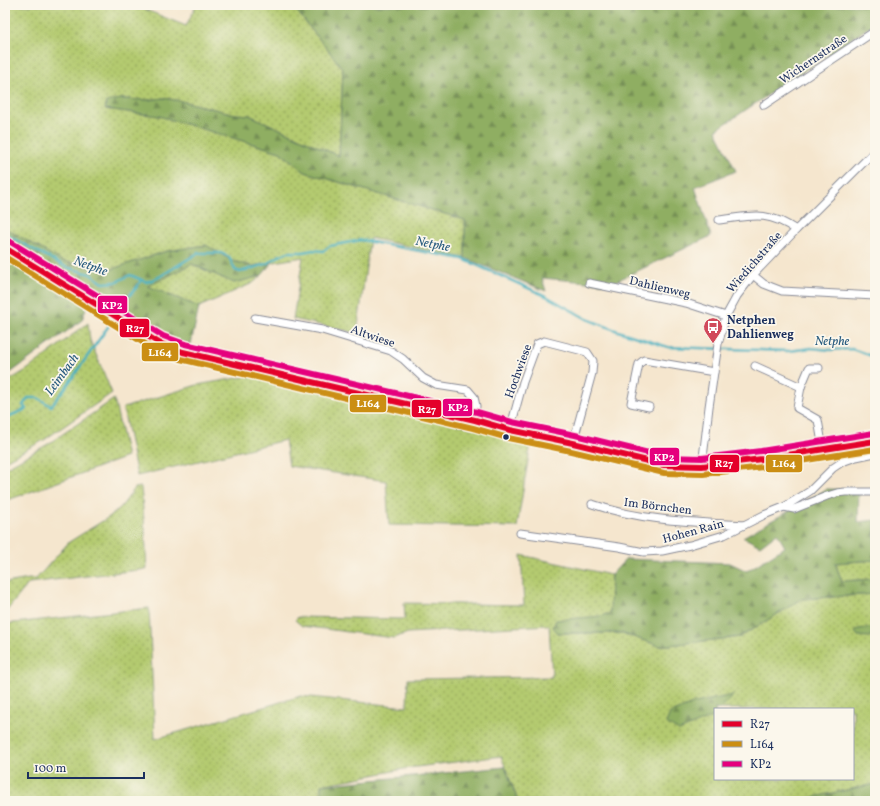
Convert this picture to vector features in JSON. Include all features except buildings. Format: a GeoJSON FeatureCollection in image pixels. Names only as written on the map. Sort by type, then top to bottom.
{"type":"FeatureCollection","features":[{"type":"Feature","properties":{"kind":"main road"},"geometry":{"type":"LineString","coordinates":[[5,248],[159,343],[183,352],[293,379],[475,420],[510,430],[573,442],[664,465],[702,466],[762,459],[875,441]]}},
{"type":"Feature","properties":{"kind":"street","name":"Wichernstraße"},"geometry":{"type":"LineString","coordinates":[[764,105],[875,31]]}},
{"type":"Feature","properties":{"kind":"street","name":"Wiedichstraße"},"geometry":{"type":"LineString","coordinates":[[702,466],[716,355],[726,316],[737,296],[753,275],[875,151]]}},
{"type":"Feature","properties":{"kind":"street"},"geometry":{"type":"LineString","coordinates":[[719,220],[762,216],[773,218],[796,230]]}},
{"type":"Feature","properties":{"kind":"street"},"geometry":{"type":"LineString","coordinates":[[753,275],[764,284],[782,292],[875,296]]}},
{"type":"Feature","properties":{"kind":"street","name":"Dahlienweg"},"geometry":{"type":"LineString","coordinates":[[589,283],[686,303],[726,316]]}},
{"type":"Feature","properties":{"kind":"street","name":"Altwiese"},"geometry":{"type":"LineString","coordinates":[[255,318],[322,330],[391,351],[403,359],[411,369],[436,385],[468,390],[474,397],[476,406],[475,420]]}},
{"type":"Feature","properties":{"kind":"street","name":"Hochwiese"},"geometry":{"type":"LineString","coordinates":[[510,430],[523,382],[537,344],[544,341],[587,352],[593,361],[592,373],[573,442]]}},
{"type":"Feature","properties":{"kind":"street"},"geometry":{"type":"LineString","coordinates":[[649,407],[631,403],[639,364],[644,360],[714,372]]}},
{"type":"Feature","properties":{"kind":"street"},"geometry":{"type":"LineString","coordinates":[[755,366],[801,387]]}},
{"type":"Feature","properties":{"kind":"street"},"geometry":{"type":"LineString","coordinates":[[819,368],[809,368],[801,387],[796,408],[818,420],[823,449]]}},
{"type":"Feature","properties":{"kind":"street","name":"Hohen Rain"},"geometry":{"type":"LineString","coordinates":[[520,533],[650,552],[690,545],[715,539],[784,507],[810,491],[833,468],[842,462],[875,453]]}},
{"type":"Feature","properties":{"kind":"street"},"geometry":{"type":"LineString","coordinates":[[784,507],[794,509],[837,493],[875,492]]}},
{"type":"Feature","properties":{"kind":"street","name":"Im Börnchen"},"geometry":{"type":"LineString","coordinates":[[592,504],[614,512],[641,517],[746,525]]}},
{"type":"Feature","properties":{"kind":"green space"},"geometry":{"type":"Polygon","coordinates":[[[5,5],[134,5],[186,26],[196,5],[292,5],[343,69],[339,156],[249,115],[235,114],[181,101],[163,98],[149,100],[121,99],[105,109],[159,116],[280,152],[305,172],[465,220],[465,258],[370,238],[357,333],[293,319],[303,257],[252,266],[232,261],[206,245],[167,251],[106,271],[62,261],[5,228],[5,73],[7,72],[7,62],[5,59],[5,5]]]}},
{"type":"Feature","properties":{"kind":"green space"},"geometry":{"type":"Polygon","coordinates":[[[292,5],[875,5],[875,23],[716,130],[736,171],[695,187],[711,236],[610,284],[542,278],[546,291],[465,258],[465,220],[305,172],[280,152],[159,116],[105,109],[106,102],[121,99],[149,100],[163,98],[181,101],[235,114],[249,115],[339,156],[343,69],[292,5]]]}},
{"type":"Feature","properties":{"kind":"green space"},"geometry":{"type":"Polygon","coordinates":[[[5,228],[62,261],[106,271],[167,251],[206,245],[232,261],[252,266],[273,262],[261,276],[234,283],[192,264],[148,286],[199,307],[191,344],[166,339],[116,311],[5,243],[5,228]]]}},
{"type":"Feature","properties":{"kind":"green space"},"geometry":{"type":"Polygon","coordinates":[[[5,253],[87,305],[82,320],[5,377],[5,253]]]}},
{"type":"Feature","properties":{"kind":"green space"},"geometry":{"type":"Polygon","coordinates":[[[192,264],[234,283],[261,276],[253,283],[199,307],[147,287],[192,264]]]}},
{"type":"Feature","properties":{"kind":"green space"},"geometry":{"type":"Polygon","coordinates":[[[88,323],[90,340],[112,393],[44,440],[5,461],[5,383],[28,369],[88,323]]]}},
{"type":"Feature","properties":{"kind":"green space"},"geometry":{"type":"Polygon","coordinates":[[[254,375],[531,442],[517,527],[389,525],[386,481],[289,466],[285,440],[137,476],[123,408],[197,385],[254,375]]]}},
{"type":"Feature","properties":{"kind":"green space"},"geometry":{"type":"Polygon","coordinates":[[[114,399],[127,457],[5,501],[5,468],[48,444],[114,399]]]}},
{"type":"Feature","properties":{"kind":"green space"},"geometry":{"type":"Polygon","coordinates":[[[141,487],[147,569],[29,583],[5,613],[5,583],[36,579],[69,542],[109,517],[121,507],[135,488],[141,487]]]}},
{"type":"Feature","properties":{"kind":"green space"},"geometry":{"type":"Polygon","coordinates":[[[827,489],[859,490],[858,522],[875,520],[875,560],[835,563],[842,581],[875,579],[875,594],[802,599],[740,637],[660,646],[621,633],[558,633],[553,627],[556,620],[601,616],[610,613],[611,575],[626,559],[730,563],[747,571],[785,547],[777,533],[760,546],[743,537],[827,489]]]}},
{"type":"Feature","properties":{"kind":"green space"},"geometry":{"type":"Polygon","coordinates":[[[521,555],[611,575],[611,613],[558,633],[621,633],[660,646],[740,637],[802,599],[875,594],[875,784],[796,801],[518,801],[501,756],[409,768],[321,785],[321,801],[5,801],[5,624],[149,608],[155,739],[301,696],[407,707],[408,679],[552,677],[549,625],[408,633],[394,638],[302,626],[295,620],[298,617],[405,619],[404,603],[524,605],[521,555]]]}},
{"type":"Feature","properties":{"kind":"green space"},"geometry":{"type":"Polygon","coordinates":[[[875,560],[875,579],[842,581],[835,563],[875,560]]]}},
{"type":"Feature","properties":{"kind":"green space"},"geometry":{"type":"Polygon","coordinates":[[[875,627],[875,635],[868,637],[858,636],[855,632],[858,629],[875,627]]]}},
{"type":"Feature","properties":{"kind":"green space"},"geometry":{"type":"Polygon","coordinates":[[[733,695],[730,700],[720,708],[714,708],[714,716],[679,731],[666,723],[670,713],[695,703],[733,695]]]}},
{"type":"Feature","properties":{"kind":"green space"},"geometry":{"type":"Polygon","coordinates":[[[505,767],[518,801],[321,801],[321,785],[505,767]]]}},
{"type":"Feature","properties":{"kind":"green space"},"geometry":{"type":"Polygon","coordinates":[[[875,784],[875,801],[796,801],[875,784]]]}},
{"type":"Feature","properties":{"kind":"waterway","name":"Netphe"},"geometry":{"type":"LineString","coordinates":[[5,234],[66,267],[90,274],[103,283],[116,282],[130,275],[147,282],[159,277],[198,253],[221,253],[229,257],[235,270],[240,272],[266,264],[288,252],[313,250],[323,251],[330,246],[361,240],[463,259],[546,296],[587,319],[618,331],[668,347],[789,351],[811,348],[830,350],[852,349],[875,357]]}},
{"type":"Feature","properties":{"kind":"waterway","name":"Leimbach"},"geometry":{"type":"LineString","coordinates":[[121,305],[137,287],[141,280]]}},
{"type":"Feature","properties":{"kind":"waterway","name":"Leimbach"},"geometry":{"type":"LineString","coordinates":[[5,418],[26,409],[23,405],[28,398],[38,398],[51,406],[110,324]]}},
{"type":"Feature","properties":{"kind":"transit line","name":"KP2"},"geometry":{"type":"LineString","coordinates":[[9,241],[163,336],[185,344],[665,457],[702,458],[761,451],[874,433]]}},
{"type":"Feature","properties":{"kind":"transit line","name":"R27"},"geometry":{"type":"LineString","coordinates":[[5,248],[159,343],[183,352],[664,465],[702,466],[762,459],[875,441]]}},
{"type":"Feature","properties":{"kind":"transit line","name":"L164"},"geometry":{"type":"LineString","coordinates":[[5,257],[155,350],[180,359],[473,428],[508,438],[664,473],[703,474],[763,467],[875,449]]}},
{"type":"Feature","properties":{"kind":"place","name":"Netphen Dahlienweg"},"geometry":{"type":"Point","coordinates":[713,344]}}]}
